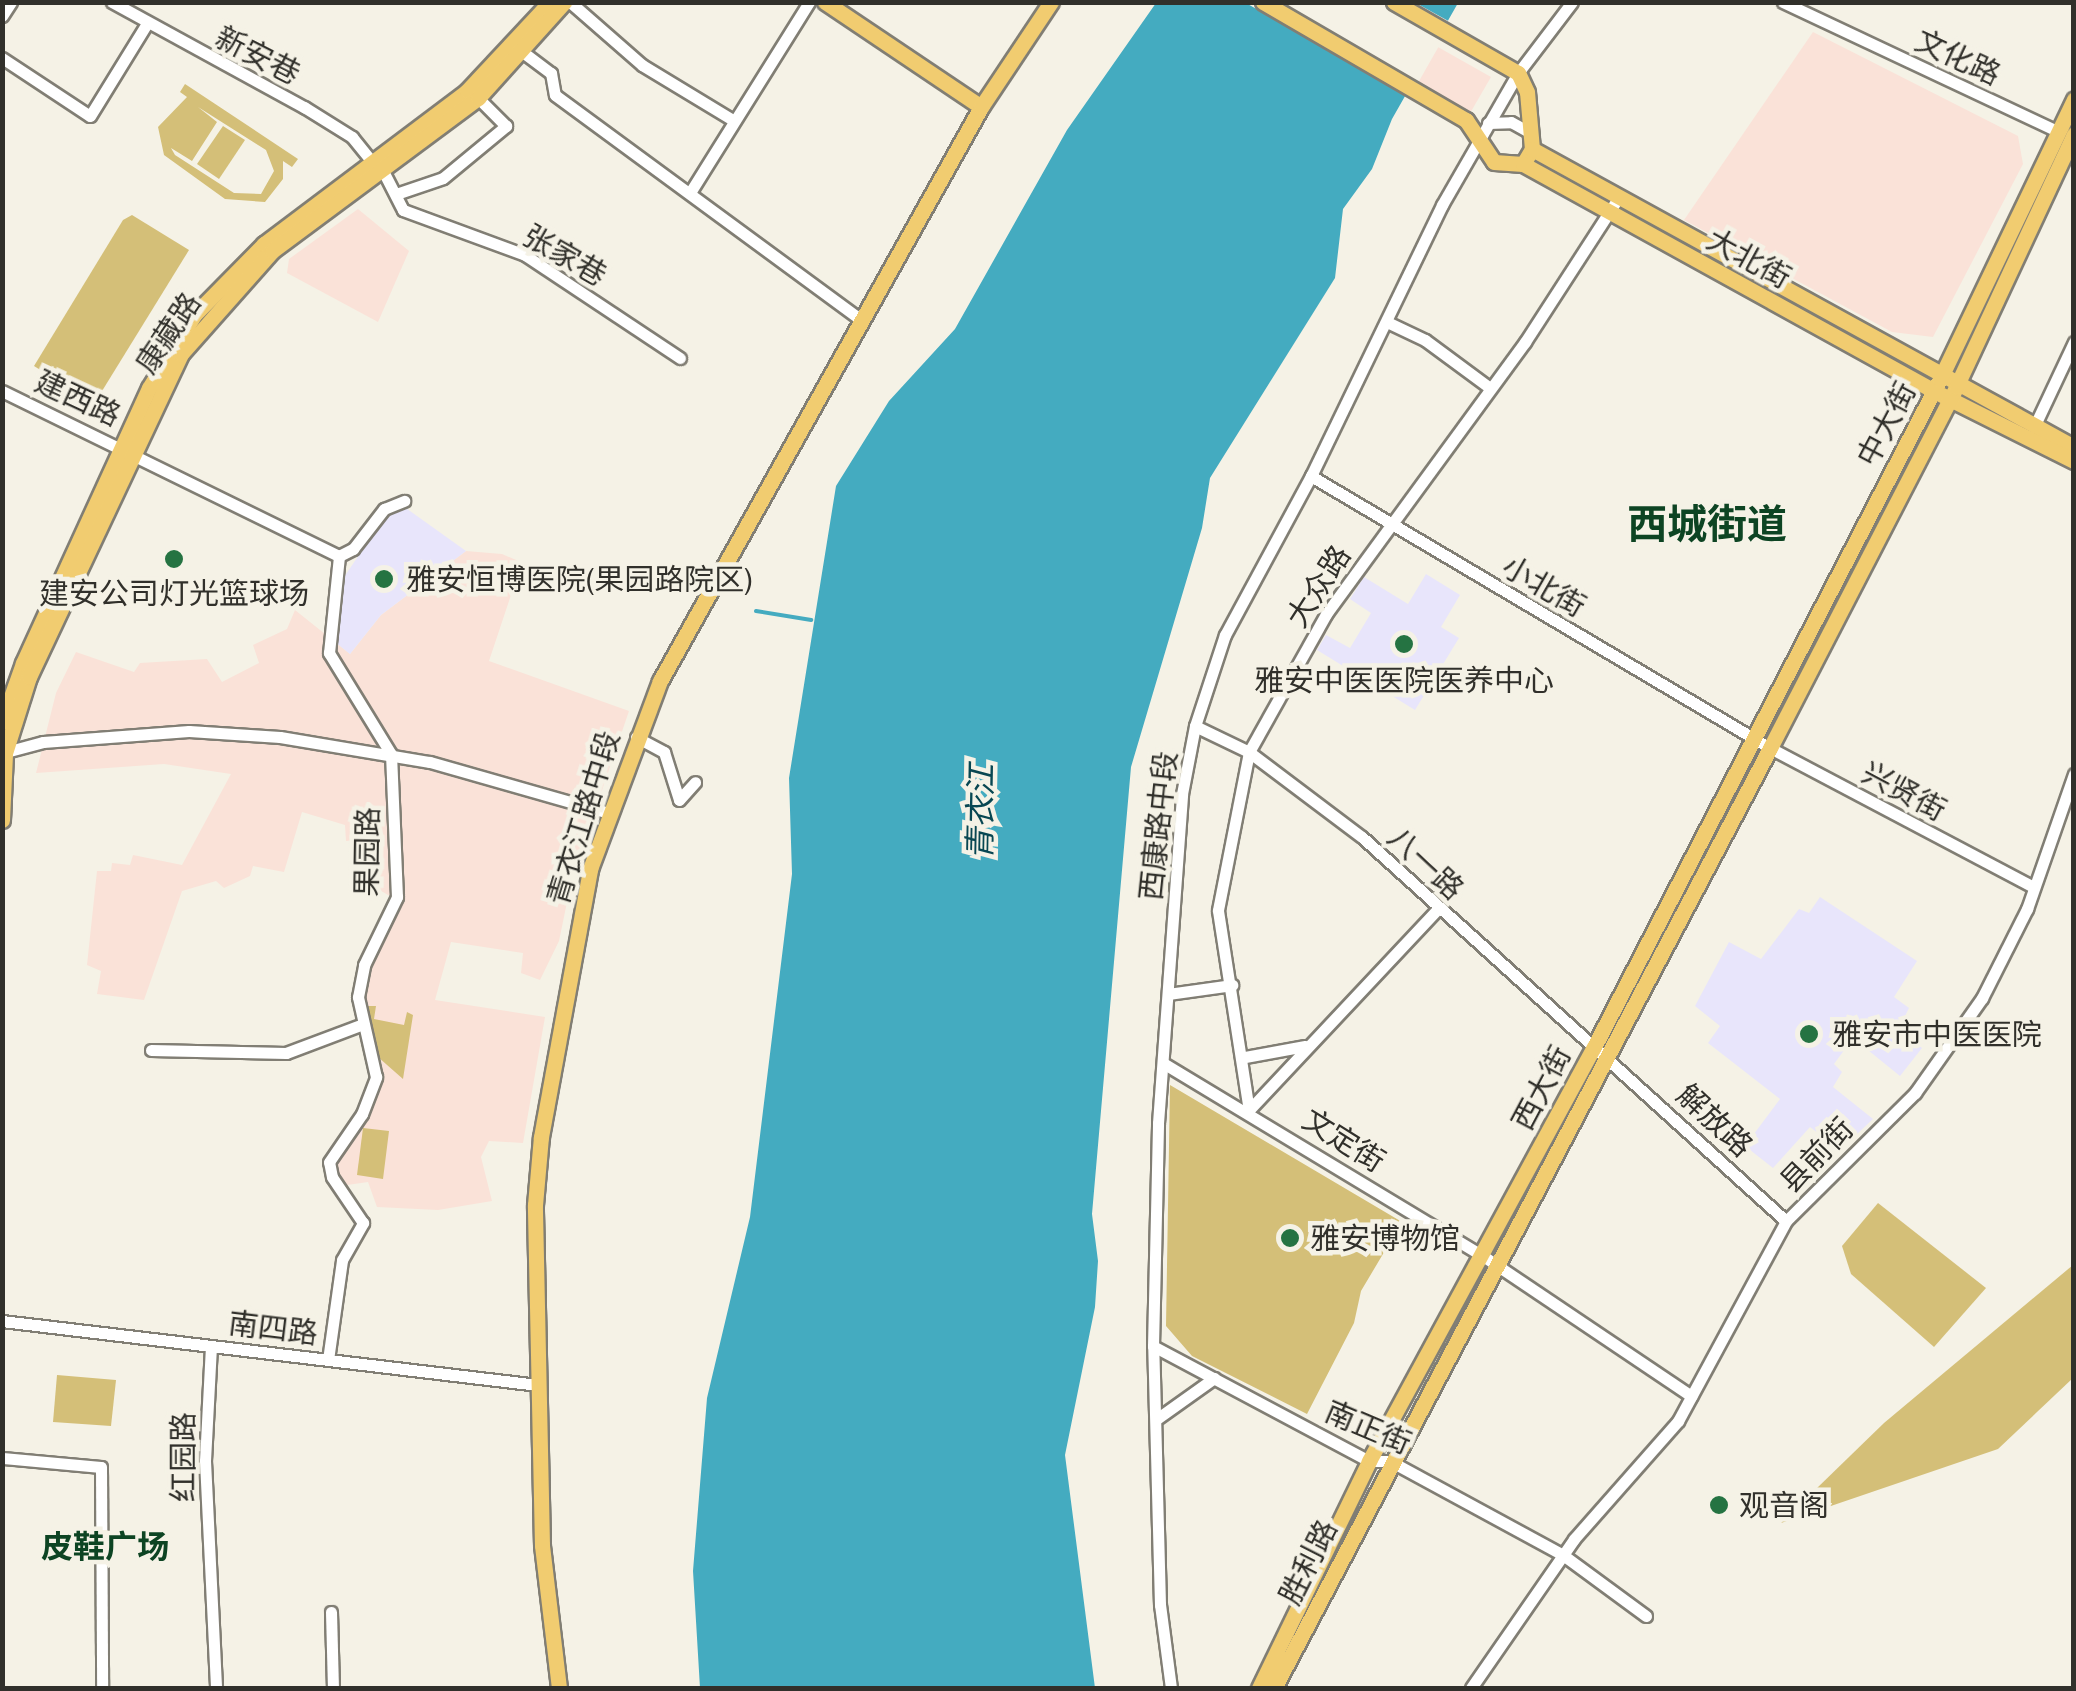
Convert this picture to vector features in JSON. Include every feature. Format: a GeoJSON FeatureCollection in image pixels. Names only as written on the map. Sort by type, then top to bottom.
{"type":"FeatureCollection","features":[{"type":"Feature","properties":{"kind":"main road","name":"康藏路"},"geometry":{"type":"LineString","coordinates":[[2,722],[127,448],[181,354],[233,289],[466,90],[550,2]]}},
{"type":"Feature","properties":{"kind":"main road","name":"康藏路"},"geometry":{"type":"LineString","coordinates":[[377,166],[478,98],[524,53],[567,2]]}},
{"type":"Feature","properties":{"kind":"main road"},"geometry":{"type":"LineString","coordinates":[[825,2],[981,107]]}},
{"type":"Feature","properties":{"kind":"main road","name":"青衣江路中段"},"geometry":{"type":"LineString","coordinates":[[558,1688],[542,1545],[534,1204],[540,1137],[584,892],[636,737],[668,666],[981,107],[1051,2]]}},
{"type":"Feature","properties":{"kind":"main road"},"geometry":{"type":"LineString","coordinates":[[1263,2],[1484,130]]}},
{"type":"Feature","properties":{"kind":"main road"},"geometry":{"type":"LineString","coordinates":[[1394,2],[1518,73],[1527,92],[1528,148]]}},
{"type":"Feature","properties":{"kind":"main road","name":"中大街"},"geometry":{"type":"LineString","coordinates":[[1752,737],[1945,389],[2069,136],[2074,99]]}},
{"type":"Feature","properties":{"kind":"main road","name":"大北街"},"geometry":{"type":"LineString","coordinates":[[1484,130],[1494,162],[1528,148],[1613,207],[1945,389]]}},
{"type":"Feature","properties":{"kind":"main road"},"geometry":{"type":"LineString","coordinates":[[1945,389],[2074,447]]}},
{"type":"Feature","properties":{"kind":"main road"},"geometry":{"type":"LineString","coordinates":[[1945,389],[2074,461]]}},
{"type":"Feature","properties":{"kind":"main road","name":"西大街"},"geometry":{"type":"LineString","coordinates":[[1390,1461],[1601,1052],[1770,748],[1945,389]]}},
{"type":"Feature","properties":{"kind":"main road","name":"康藏路"},"geometry":{"type":"LineString","coordinates":[[2,820],[4,753],[29,676],[127,448]]}},
{"type":"Feature","properties":{"kind":"main road","name":"西大街"},"geometry":{"type":"LineString","coordinates":[[1601,1052],[1752,737]]}},
{"type":"Feature","properties":{"kind":"main road","name":"西大街"},"geometry":{"type":"LineString","coordinates":[[1368,1461],[1490,1261]]}},
{"type":"Feature","properties":{"kind":"main road","name":"胜利路"},"geometry":{"type":"LineString","coordinates":[[1259,1688],[1368,1461]]}},
{"type":"Feature","properties":{"kind":"main road","name":"胜利路"},"geometry":{"type":"LineString","coordinates":[[1274,1688],[1390,1461]]}},
{"type":"Feature","properties":{"kind":"street"},"geometry":{"type":"LineString","coordinates":[[2,16],[11,2]]}},
{"type":"Feature","properties":{"kind":"street","name":"新安巷"},"geometry":{"type":"LineString","coordinates":[[112,2],[146,25],[304,106],[352,137],[377,166]]}},
{"type":"Feature","properties":{"kind":"street"},"geometry":{"type":"LineString","coordinates":[[567,2],[642,65],[731,120]]}},
{"type":"Feature","properties":{"kind":"street"},"geometry":{"type":"LineString","coordinates":[[691,191],[731,120],[810,2]]}},
{"type":"Feature","properties":{"kind":"street","name":"西康路中段"},"geometry":{"type":"LineString","coordinates":[[1171,1688],[1157,1547],[1158,1418],[1153,1346],[1162,1062],[1182,794],[1195,726],[1225,635],[1312,476],[1484,130],[1518,73],[1572,2]]}},
{"type":"Feature","properties":{"kind":"street","name":"文化路"},"geometry":{"type":"LineString","coordinates":[[1784,2],[2069,136]]}},
{"type":"Feature","properties":{"kind":"street"},"geometry":{"type":"LineString","coordinates":[[2,58],[90,116],[146,25]]}},
{"type":"Feature","properties":{"kind":"street"},"geometry":{"type":"LineString","coordinates":[[524,53],[551,74],[555,95],[691,191],[861,320]]}},
{"type":"Feature","properties":{"kind":"street"},"geometry":{"type":"LineString","coordinates":[[399,192],[443,178],[506,126],[478,98]]}},
{"type":"Feature","properties":{"kind":"street"},"geometry":{"type":"LineString","coordinates":[[1484,130],[1511,122],[1528,148]]}},
{"type":"Feature","properties":{"kind":"street","name":"张家巷"},"geometry":{"type":"LineString","coordinates":[[377,166],[399,192],[410,214],[525,255],[680,358]]}},
{"type":"Feature","properties":{"kind":"street","name":"大众路"},"geometry":{"type":"LineString","coordinates":[[1249,1111],[1245,1057],[1218,910],[1249,752],[1326,614],[1490,388],[1613,207]]}},
{"type":"Feature","properties":{"kind":"street"},"geometry":{"type":"LineString","coordinates":[[1388,322],[1425,340],[1490,388]]}},
{"type":"Feature","properties":{"kind":"street"},"geometry":{"type":"LineString","coordinates":[[2034,428],[2074,342]]}},
{"type":"Feature","properties":{"kind":"street","name":"建西路"},"geometry":{"type":"LineString","coordinates":[[2,391],[127,448]]}},
{"type":"Feature","properties":{"kind":"street"},"geometry":{"type":"LineString","coordinates":[[127,448],[340,556],[353,548],[384,509],[404,502]]}},
{"type":"Feature","properties":{"kind":"street","name":"小北街"},"geometry":{"type":"LineString","coordinates":[[1312,476],[1752,737]]}},
{"type":"Feature","properties":{"kind":"street","name":"果园路"},"geometry":{"type":"LineString","coordinates":[[328,1360],[342,1260],[363,1223],[332,1177],[329,1162],[362,1114],[376,1077],[358,997],[364,965],[398,897],[392,754],[329,653],[340,556]]}},
{"type":"Feature","properties":{"kind":"street","name":"八一路"},"geometry":{"type":"LineString","coordinates":[[1195,726],[1249,752],[1362,837],[1438,910],[1601,1052]]}},
{"type":"Feature","properties":{"kind":"street"},"geometry":{"type":"LineString","coordinates":[[4,753],[43,742],[189,731],[392,754],[609,813]]}},
{"type":"Feature","properties":{"kind":"street"},"geometry":{"type":"LineString","coordinates":[[636,737],[664,752],[680,800],[695,782]]}},
{"type":"Feature","properties":{"kind":"street","name":"兴贤街"},"geometry":{"type":"LineString","coordinates":[[1752,737],[2034,888]]}},
{"type":"Feature","properties":{"kind":"street","name":"县前街"},"geometry":{"type":"LineString","coordinates":[[1471,1688],[1563,1555],[1678,1421],[1786,1221],[1924,1082],[1998,971],[2034,888],[2074,774]]}},
{"type":"Feature","properties":{"kind":"street"},"geometry":{"type":"LineString","coordinates":[[1249,1111],[1305,1046],[1438,910]]}},
{"type":"Feature","properties":{"kind":"street"},"geometry":{"type":"LineString","coordinates":[[1168,994],[1232,985]]}},
{"type":"Feature","properties":{"kind":"street"},"geometry":{"type":"LineString","coordinates":[[151,1050],[286,1053],[363,1024]]}},
{"type":"Feature","properties":{"kind":"street"},"geometry":{"type":"LineString","coordinates":[[1245,1057],[1305,1046]]}},
{"type":"Feature","properties":{"kind":"street","name":"解放路"},"geometry":{"type":"LineString","coordinates":[[1601,1052],[1786,1221]]}},
{"type":"Feature","properties":{"kind":"street","name":"文定街"},"geometry":{"type":"LineString","coordinates":[[1162,1062],[1249,1111],[1490,1261],[1692,1396]]}},
{"type":"Feature","properties":{"kind":"street","name":"南四路"},"geometry":{"type":"LineString","coordinates":[[2,1321],[538,1385]]}},
{"type":"Feature","properties":{"kind":"street","name":"红园路"},"geometry":{"type":"LineString","coordinates":[[211,1346],[205,1461],[216,1688]]}},
{"type":"Feature","properties":{"kind":"street","name":"南正街"},"geometry":{"type":"LineString","coordinates":[[1153,1346],[1368,1461],[1390,1461],[1563,1555],[1646,1616]]}},
{"type":"Feature","properties":{"kind":"street"},"geometry":{"type":"LineString","coordinates":[[1158,1418],[1214,1378]]}},
{"type":"Feature","properties":{"kind":"street"},"geometry":{"type":"LineString","coordinates":[[2,1458],[104,1467],[102,1688]]}},
{"type":"Feature","properties":{"kind":"street"},"geometry":{"type":"LineString","coordinates":[[331,1612],[333,1688]]}},
{"type":"Feature","properties":{"kind":"shaded area"},"geometry":{"type":"Polygon","coordinates":[[[1273,3],[1360,3],[1491,77],[1469,115],[1273,3]]]}},
{"type":"Feature","properties":{"kind":"shaded area"},"geometry":{"type":"Polygon","coordinates":[[[1813,32],[2018,136],[2023,164],[1933,337],[1892,332],[1684,220],[1813,32]]]}},
{"type":"Feature","properties":{"kind":"shaded area"},"geometry":{"type":"Polygon","coordinates":[[[185,84],[298,159],[292,167],[283,161],[283,179],[265,202],[225,199],[164,155],[158,127],[187,97],[180,92],[185,84]],[[198,107],[217,122],[192,161],[171,148],[175,155],[234,193],[261,194],[274,171],[266,150],[198,107]]]}},
{"type":"Feature","properties":{"kind":"shaded area"},"geometry":{"type":"Polygon","coordinates":[[[223,126],[245,140],[219,179],[197,164],[223,126]]]}},
{"type":"Feature","properties":{"kind":"shaded area"},"geometry":{"type":"Polygon","coordinates":[[[358,209],[409,251],[378,322],[287,273],[289,259],[358,209]]]}},
{"type":"Feature","properties":{"kind":"shaded area"},"geometry":{"type":"Polygon","coordinates":[[[132,215],[189,250],[94,404],[34,366],[123,220],[132,215]]]}},
{"type":"Feature","properties":{"kind":"shaded area","name":"雅安恒博医院(果园路院区)"},"geometry":{"type":"Polygon","coordinates":[[[403,506],[466,551],[381,615],[350,654],[335,642],[344,577],[387,514],[403,506]]]}},
{"type":"Feature","properties":{"kind":"shaded area"},"geometry":{"type":"Polygon","coordinates":[[[466,551],[502,554],[535,568],[512,592],[489,661],[629,711],[572,878],[559,941],[540,980],[521,973],[523,953],[451,942],[435,1000],[545,1017],[523,1143],[489,1141],[481,1157],[492,1201],[438,1210],[377,1207],[368,1182],[347,1185],[332,1164],[364,1121],[380,1076],[362,1011],[367,966],[402,903],[376,888],[364,870],[358,840],[346,841],[345,825],[302,812],[284,872],[253,866],[250,876],[224,888],[216,881],[182,891],[144,1000],[97,994],[101,971],[87,965],[97,871],[111,871],[112,863],[130,865],[133,855],[182,865],[231,774],[164,764],[36,773],[56,693],[76,652],[134,672],[140,663],[207,659],[222,682],[259,663],[253,645],[287,629],[295,610],[350,654],[381,615],[466,551]]]}},
{"type":"Feature","properties":{"kind":"shaded area","name":"雅安中医医院医养中心"},"geometry":{"type":"Polygon","coordinates":[[[1426,574],[1460,595],[1441,627],[1459,638],[1415,710],[1317,650],[1326,635],[1350,648],[1371,613],[1350,599],[1364,577],[1408,604],[1426,574]]]}},
{"type":"Feature","properties":{"kind":"shaded area","name":"雅安市中医医院"},"geometry":{"type":"Polygon","coordinates":[[[1820,897],[1917,961],[1894,997],[1909,1008],[1898,1030],[1922,1048],[1900,1076],[1853,1038],[1834,1064],[1842,1072],[1833,1087],[1873,1119],[1840,1150],[1810,1127],[1773,1168],[1745,1146],[1780,1099],[1708,1043],[1720,1026],[1695,1006],[1729,942],[1761,959],[1799,909],[1809,913],[1820,897]]]}},
{"type":"Feature","properties":{"kind":"shaded area"},"geometry":{"type":"Polygon","coordinates":[[[366,1006],[376,1006],[374,1019],[404,1025],[407,1012],[413,1015],[403,1079],[378,1057],[366,1006]]]}},
{"type":"Feature","properties":{"kind":"shaded area"},"geometry":{"type":"Polygon","coordinates":[[[1170,1085],[1402,1222],[1361,1291],[1354,1323],[1307,1414],[1192,1356],[1166,1326],[1170,1085]]]}},
{"type":"Feature","properties":{"kind":"shaded area"},"geometry":{"type":"Polygon","coordinates":[[[363,1128],[389,1131],[383,1179],[357,1175],[363,1128]]]}},
{"type":"Feature","properties":{"kind":"shaded area"},"geometry":{"type":"Polygon","coordinates":[[[1878,1203],[1986,1288],[1934,1347],[1851,1274],[1842,1246],[1878,1203]]]}},
{"type":"Feature","properties":{"kind":"shaded area"},"geometry":{"type":"Polygon","coordinates":[[[2073,1265],[2073,1378],[1998,1449],[1781,1523],[1884,1423],[2073,1265]]]}},
{"type":"Feature","properties":{"kind":"shaded area"},"geometry":{"type":"Polygon","coordinates":[[[57,1375],[116,1380],[111,1426],[53,1422],[57,1375]]]}},
{"type":"Feature","properties":{"kind":"water","name":"青衣江"},"geometry":{"type":"Polygon","coordinates":[[[1156,3],[1458,3],[1392,119],[1372,169],[1343,209],[1335,278],[1210,478],[1202,528],[1131,767],[1092,1214],[1098,1261],[1095,1307],[1065,1455],[1095,1688],[700,1688],[693,1571],[707,1398],[750,1217],[792,874],[789,778],[836,486],[889,401],[955,329],[1067,130],[1156,3]]]}},
{"type":"Feature","properties":{"kind":"pier"},"geometry":{"type":"Polygon","coordinates":[[[1246,3],[1416,3],[1452,23],[1410,97],[1246,3]]]}},
{"type":"Feature","properties":{"kind":"waterway"},"geometry":{"type":"LineString","coordinates":[[756,611],[811,620]]}},
{"type":"Feature","properties":{"kind":"place","name":"建安公司灯光篮球场"},"geometry":{"type":"Point","coordinates":[174,559]}},
{"type":"Feature","properties":{"kind":"place","name":"雅安恒博医院(果园路院区)"},"geometry":{"type":"Point","coordinates":[384,579]}},
{"type":"Feature","properties":{"kind":"place","name":"雅安中医医院医养中心"},"geometry":{"type":"Point","coordinates":[1404,644]}},
{"type":"Feature","properties":{"kind":"place","name":"雅安市中医医院"},"geometry":{"type":"Point","coordinates":[1809,1034]}},
{"type":"Feature","properties":{"kind":"place","name":"雅安博物馆"},"geometry":{"type":"Point","coordinates":[1290,1238]}},
{"type":"Feature","properties":{"kind":"place","name":"观音阁"},"geometry":{"type":"Point","coordinates":[1719,1505]}},
{"type":"Feature","properties":{"kind":"district","name":"西城街道"},"geometry":{"type":"Point","coordinates":[1707,524]}},
{"type":"Feature","properties":{"kind":"district","name":"皮鞋广场"},"geometry":{"type":"Point","coordinates":[105,1547]}}]}
